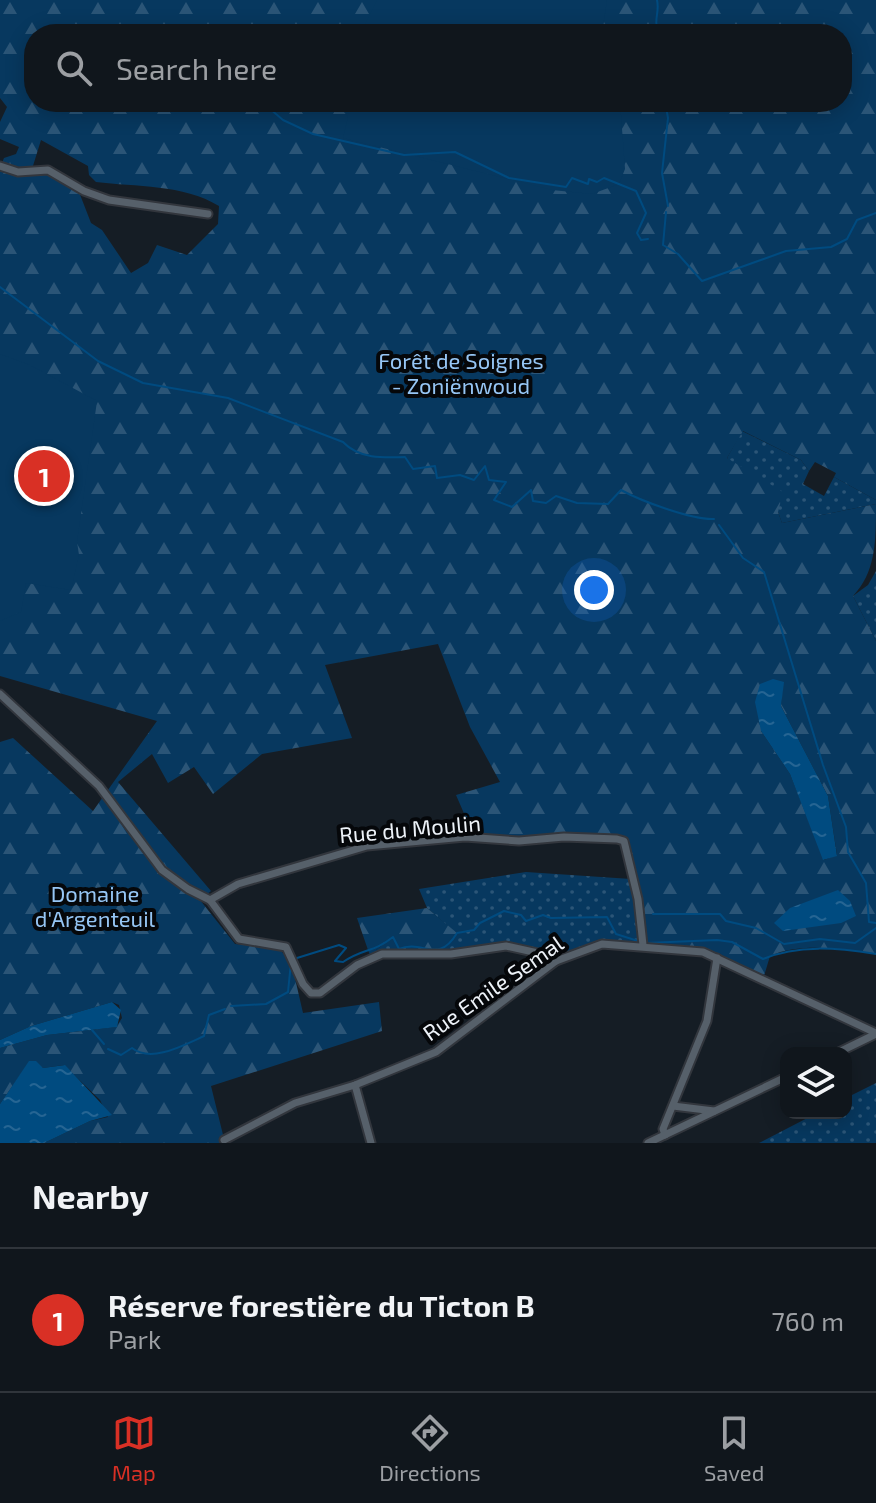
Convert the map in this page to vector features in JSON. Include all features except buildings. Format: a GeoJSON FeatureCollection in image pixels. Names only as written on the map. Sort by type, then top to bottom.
{"type":"FeatureCollection","features":[{"type":"Feature","properties":{"kind":"street"},"geometry":{"type":"LineString","coordinates":[[0,166],[18,172],[48,170],[84,191],[109,200],[144,202],[208,214]]}},
{"type":"Feature","properties":{"kind":"street"},"geometry":{"type":"LineString","coordinates":[[0,694],[99,786],[162,870],[210,900],[239,939],[286,947],[306,990],[311,993],[320,993],[357,965],[382,954],[451,954],[506,946],[547,955],[556,961]]}},
{"type":"Feature","properties":{"kind":"street","name":"Rue du Moulin"},"geometry":{"type":"LineString","coordinates":[[210,900],[238,884],[367,846],[465,837],[519,841],[564,837],[622,839],[636,887],[643,945]]}},
{"type":"Feature","properties":{"kind":"street","name":"Rue Emile Semal"},"geometry":{"type":"LineString","coordinates":[[224,1140],[295,1103],[355,1085],[436,1052],[556,961],[572,952],[602,944],[693,950],[717,958],[876,1034]]}},
{"type":"Feature","properties":{"kind":"street"},"geometry":{"type":"LineString","coordinates":[[665,1135],[663,1129],[707,1021],[717,958]]}},
{"type":"Feature","properties":{"kind":"street"},"geometry":{"type":"LineString","coordinates":[[849,1047],[876,1034]]}},
{"type":"Feature","properties":{"kind":"street"},"geometry":{"type":"LineString","coordinates":[[648,1143],[780,1080]]}},
{"type":"Feature","properties":{"kind":"street"},"geometry":{"type":"LineString","coordinates":[[355,1085],[371,1143]]}},
{"type":"Feature","properties":{"kind":"street"},"geometry":{"type":"LineString","coordinates":[[673,1106],[714,1111]]}},
{"type":"Feature","properties":{"kind":"green space","name":"Forêt de Soignes - Zoniënwoud"},"geometry":{"type":"Polygon","coordinates":[[[0,0],[876,0],[876,500],[834,477],[836,473],[815,462],[809,471],[801,460],[743,431],[727,458],[783,492],[778,512],[782,523],[876,504],[875,543],[870,566],[861,587],[853,596],[876,641],[876,954],[822,948],[795,949],[770,956],[764,976],[704,950],[645,943],[638,879],[625,840],[518,839],[473,834],[456,795],[500,782],[470,727],[438,644],[325,665],[352,738],[262,754],[213,794],[194,767],[168,783],[152,754],[118,782],[211,891],[200,900],[235,944],[278,948],[291,961],[303,1013],[379,1002],[382,1031],[211,1086],[225,1143],[44,1143],[90,1121],[108,1117],[100,1100],[64,1065],[43,1068],[29,1062],[0,1104],[0,1048],[47,1035],[116,1027],[122,1018],[119,1005],[112,1002],[31,1026],[0,1040],[0,742],[13,738],[93,811],[157,721],[0,676],[0,169],[15,176],[48,174],[79,192],[91,223],[102,230],[131,273],[148,263],[157,245],[187,255],[218,224],[219,206],[175,190],[96,182],[89,175],[88,166],[41,140],[32,169],[9,169],[2,163],[4,158],[16,154],[19,147],[0,139],[0,122],[7,107],[0,98],[0,0]],[[783,682],[761,731],[790,774],[824,860],[837,855],[828,796],[781,706],[783,682]]]}},
{"type":"Feature","properties":{"kind":"green space"},"geometry":{"type":"Polygon","coordinates":[[[377,0],[607,0],[603,24],[365,24],[377,0]]]}},
{"type":"Feature","properties":{"kind":"green space"},"geometry":{"type":"Polygon","coordinates":[[[344,112],[621,112],[625,169],[619,184],[592,194],[552,190],[343,138],[348,117],[344,112]]]}},
{"type":"Feature","properties":{"kind":"green space"},"geometry":{"type":"Polygon","coordinates":[[[0,354],[30,365],[97,401],[77,542],[79,555],[71,590],[26,583],[21,612],[0,621],[0,354]]]}},
{"type":"Feature","properties":{"kind":"green space"},"geometry":{"type":"Polygon","coordinates":[[[742,431],[801,460],[809,471],[803,484],[824,496],[834,477],[876,500],[876,504],[782,523],[778,512],[727,458],[742,431]]]}},
{"type":"Feature","properties":{"kind":"green space"},"geometry":{"type":"Polygon","coordinates":[[[876,571],[876,641],[853,596],[868,585],[876,571]]]}},
{"type":"Feature","properties":{"kind":"green space"},"geometry":{"type":"Polygon","coordinates":[[[526,872],[631,879],[639,942],[588,944],[556,958],[506,944],[451,952],[382,951],[370,955],[368,950],[376,950],[393,937],[408,946],[416,946],[456,933],[427,908],[419,889],[526,872]]]}},
{"type":"Feature","properties":{"kind":"green space"},"geometry":{"type":"Polygon","coordinates":[[[427,908],[457,933],[443,948],[399,949],[393,937],[376,950],[368,950],[357,918],[427,908]]]}},
{"type":"Feature","properties":{"kind":"green space"},"geometry":{"type":"Polygon","coordinates":[[[876,1083],[876,1143],[759,1143],[805,1119],[852,1119],[852,1095],[876,1083]]]}},
{"type":"Feature","properties":{"kind":"water"},"geometry":{"type":"Polygon","coordinates":[[[773,679],[784,682],[781,706],[828,796],[837,856],[823,860],[790,774],[761,731],[755,702],[760,684],[773,679]]]}},
{"type":"Feature","properties":{"kind":"water"},"geometry":{"type":"Polygon","coordinates":[[[838,890],[850,901],[856,916],[841,923],[783,931],[774,923],[790,908],[838,890]]]}},
{"type":"Feature","properties":{"kind":"water"},"geometry":{"type":"Polygon","coordinates":[[[112,1002],[121,1010],[117,1027],[47,1035],[0,1048],[0,1040],[31,1026],[112,1002]]]}},
{"type":"Feature","properties":{"kind":"water"},"geometry":{"type":"Polygon","coordinates":[[[29,1061],[36,1061],[43,1068],[65,1065],[112,1115],[90,1121],[44,1143],[0,1143],[0,1104],[29,1061]]]}},
{"type":"Feature","properties":{"kind":"waterway"},"geometry":{"type":"LineString","coordinates":[[656,24],[657,0]]}},
{"type":"Feature","properties":{"kind":"waterway"},"geometry":{"type":"LineString","coordinates":[[274,112],[283,120],[313,134],[404,155],[455,152],[509,178],[566,187],[572,178],[588,184],[589,179],[597,182],[604,178],[636,191],[646,213],[637,233],[641,240],[648,239]]}},
{"type":"Feature","properties":{"kind":"waterway"},"geometry":{"type":"LineString","coordinates":[[667,112],[662,173],[668,206]]}},
{"type":"Feature","properties":{"kind":"waterway"},"geometry":{"type":"LineString","coordinates":[[666,212],[663,245],[678,254],[702,281],[786,251],[831,247],[847,239],[857,220],[876,213]]}},
{"type":"Feature","properties":{"kind":"waterway"},"geometry":{"type":"LineString","coordinates":[[0,287],[98,361],[143,383],[228,398],[343,442],[356,452],[380,457],[405,457],[413,469],[435,466],[437,478],[460,475],[474,480],[485,466],[489,480],[506,482],[494,500],[512,507],[531,490],[533,501],[546,503],[556,496],[577,503],[608,504],[621,490],[667,509],[714,519]]}},
{"type":"Feature","properties":{"kind":"waterway"},"geometry":{"type":"LineString","coordinates":[[719,525],[743,558],[764,572],[823,765],[846,827],[848,852],[866,883],[869,922],[876,923]]}},
{"type":"Feature","properties":{"kind":"waterway"},"geometry":{"type":"LineString","coordinates":[[297,958],[339,945],[346,948],[335,961],[343,962],[393,937],[399,949],[443,948],[457,933],[474,930],[480,923],[504,911],[521,915],[526,921],[543,915],[551,918],[607,917],[616,934],[638,941]]}},
{"type":"Feature","properties":{"kind":"waterway"},"geometry":{"type":"LineString","coordinates":[[653,914],[720,914],[726,921],[756,928],[784,944],[820,939],[855,943],[876,928]]}},
{"type":"Feature","properties":{"kind":"waterway"},"geometry":{"type":"LineString","coordinates":[[646,943],[732,942],[763,959],[804,949],[876,954]]}},
{"type":"Feature","properties":{"kind":"waterway"},"geometry":{"type":"LineString","coordinates":[[231,1006],[266,1004],[288,992],[291,962]]}},
{"type":"Feature","properties":{"kind":"waterway"},"geometry":{"type":"LineString","coordinates":[[108,1049],[121,1055],[132,1048],[148,1054],[177,1048],[204,1036],[209,1015],[225,1009]]}},
{"type":"Feature","properties":{"kind":"waterway"},"geometry":{"type":"LineString","coordinates":[[92,1030],[104,1044]]}},
{"type":"Feature","properties":{"kind":"place","name":"Réserve forestière du Ticton B"},"geometry":{"type":"Point","coordinates":[44,476]}},
{"type":"Feature","properties":{"kind":"park label","name":"Domaine d'Argenteuil"},"geometry":{"type":"Point","coordinates":[95,906]}}]}
